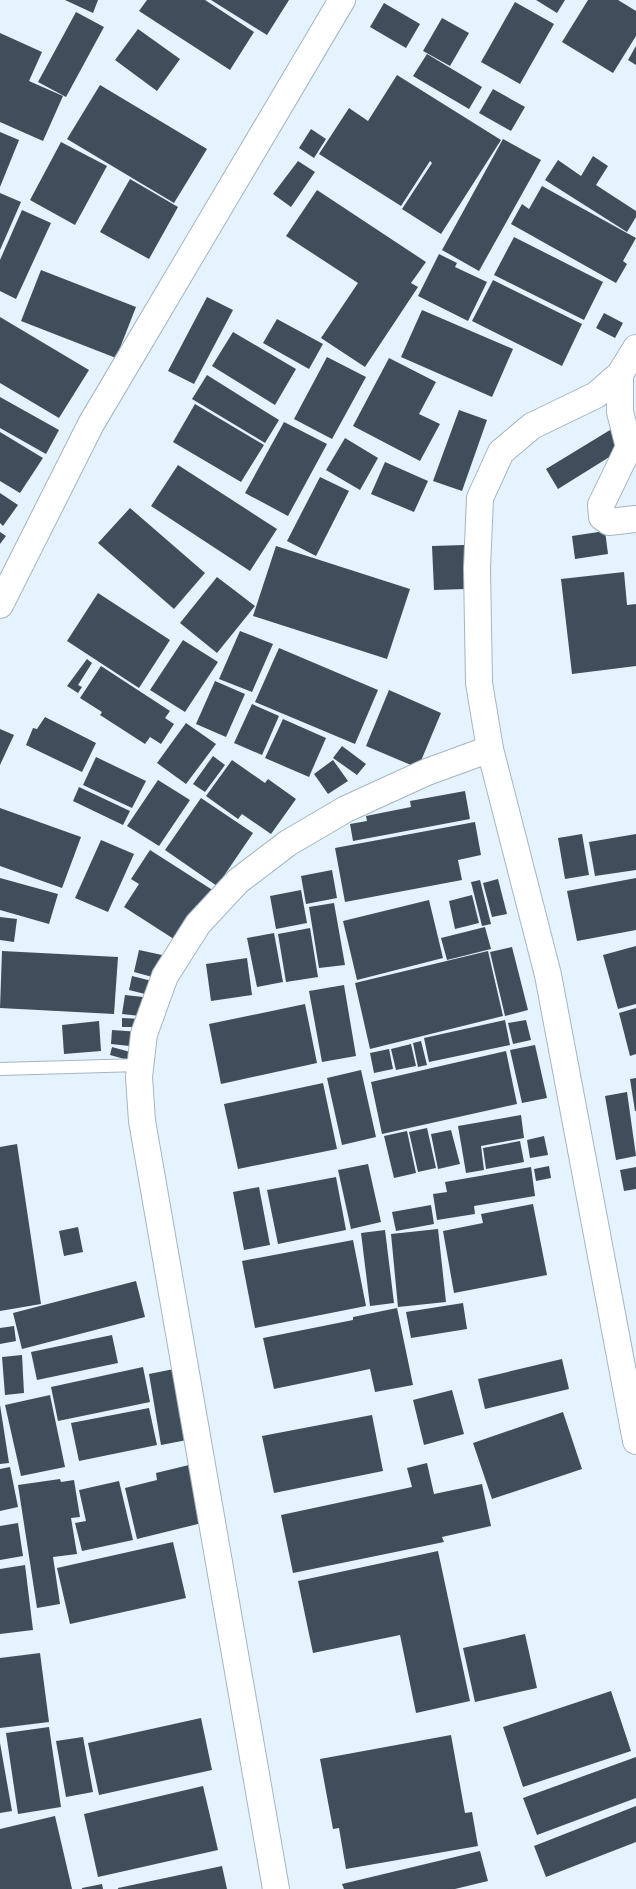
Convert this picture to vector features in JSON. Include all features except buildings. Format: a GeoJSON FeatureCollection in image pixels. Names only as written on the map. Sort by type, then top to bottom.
{"type":"FeatureCollection","features":[{"type":"Feature","properties":{"kind":"street"},"geometry":{"type":"LineString","coordinates":[[0,605],[91,424],[342,0]]}},
{"type":"Feature","properties":{"kind":"street"},"geometry":{"type":"LineString","coordinates":[[636,348],[620,374],[596,395],[532,426],[500,452],[480,498],[477,568],[479,683],[490,749],[548,975],[636,1441]]}},
{"type":"Feature","properties":{"kind":"street"},"geometry":{"type":"LineString","coordinates":[[620,374],[620,412],[633,447],[601,505],[602,517],[609,522],[636,519]]}},
{"type":"Feature","properties":{"kind":"street"},"geometry":{"type":"LineString","coordinates":[[276,1889],[142,1121],[139,1077],[144,1034],[165,976],[198,924],[238,881],[288,843],[346,809],[427,772],[490,749]]}},
{"type":"Feature","properties":{"kind":"lane"},"geometry":{"type":"LineString","coordinates":[[0,1069],[140,1065]]}}]}
